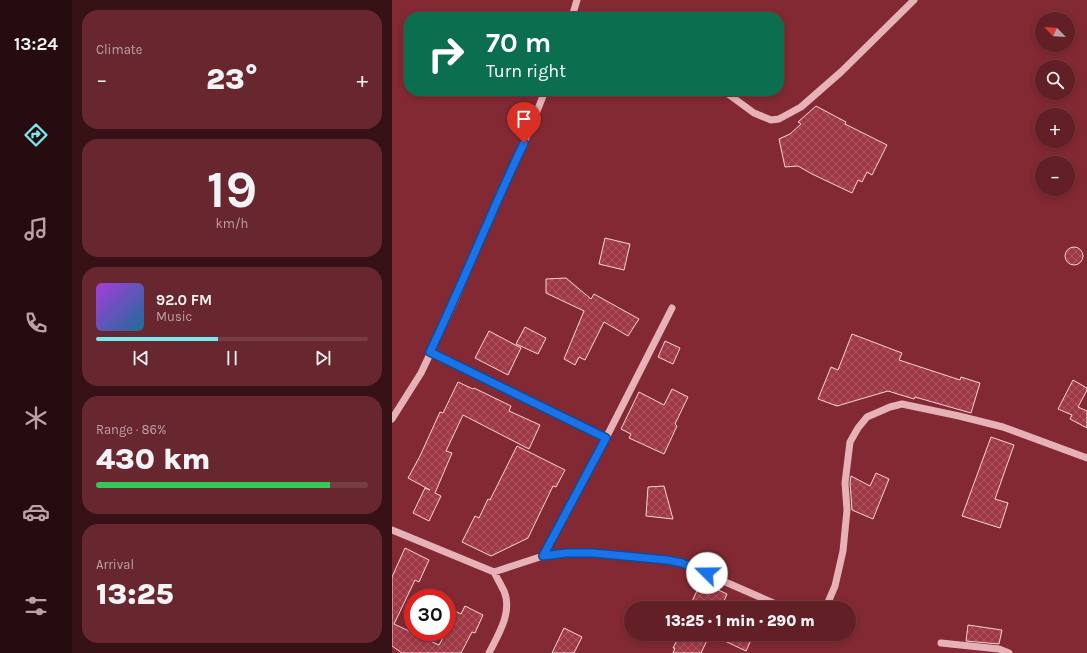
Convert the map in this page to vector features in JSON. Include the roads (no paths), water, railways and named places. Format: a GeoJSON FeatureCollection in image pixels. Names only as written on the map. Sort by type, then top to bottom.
{"type":"FeatureCollection","features":[{"type":"Feature","properties":{"kind":"street"},"geometry":{"type":"LineString","coordinates":[[573,12],[577,0]]}},
{"type":"Feature","properties":{"kind":"street"},"geometry":{"type":"LineString","coordinates":[[731,96],[754,113],[771,120],[779,120],[801,107],[841,72],[914,0]]}},
{"type":"Feature","properties":{"kind":"street"},"geometry":{"type":"LineString","coordinates":[[392,419],[421,373],[456,299],[498,197],[530,129],[543,96]]}},
{"type":"Feature","properties":{"kind":"street"},"geometry":{"type":"LineString","coordinates":[[543,556],[606,438],[672,308]]}},
{"type":"Feature","properties":{"kind":"street"},"geometry":{"type":"LineString","coordinates":[[430,352],[606,438]]}},
{"type":"Feature","properties":{"kind":"street"},"geometry":{"type":"LineString","coordinates":[[829,601],[835,586],[843,551],[847,510],[845,483],[850,442],[858,428],[867,417],[890,407],[902,404],[1003,427],[1087,458]]}},
{"type":"Feature","properties":{"kind":"street"},"geometry":{"type":"LineString","coordinates":[[392,530],[494,572],[543,556],[566,553],[593,553],[667,560],[682,563],[769,601]]}},
{"type":"Feature","properties":{"kind":"street"},"geometry":{"type":"LineString","coordinates":[[489,653],[498,636],[507,610],[504,592],[494,572]]}},
{"type":"Feature","properties":{"kind":"street"},"geometry":{"type":"LineString","coordinates":[[941,643],[999,649],[1009,653]]}}]}
